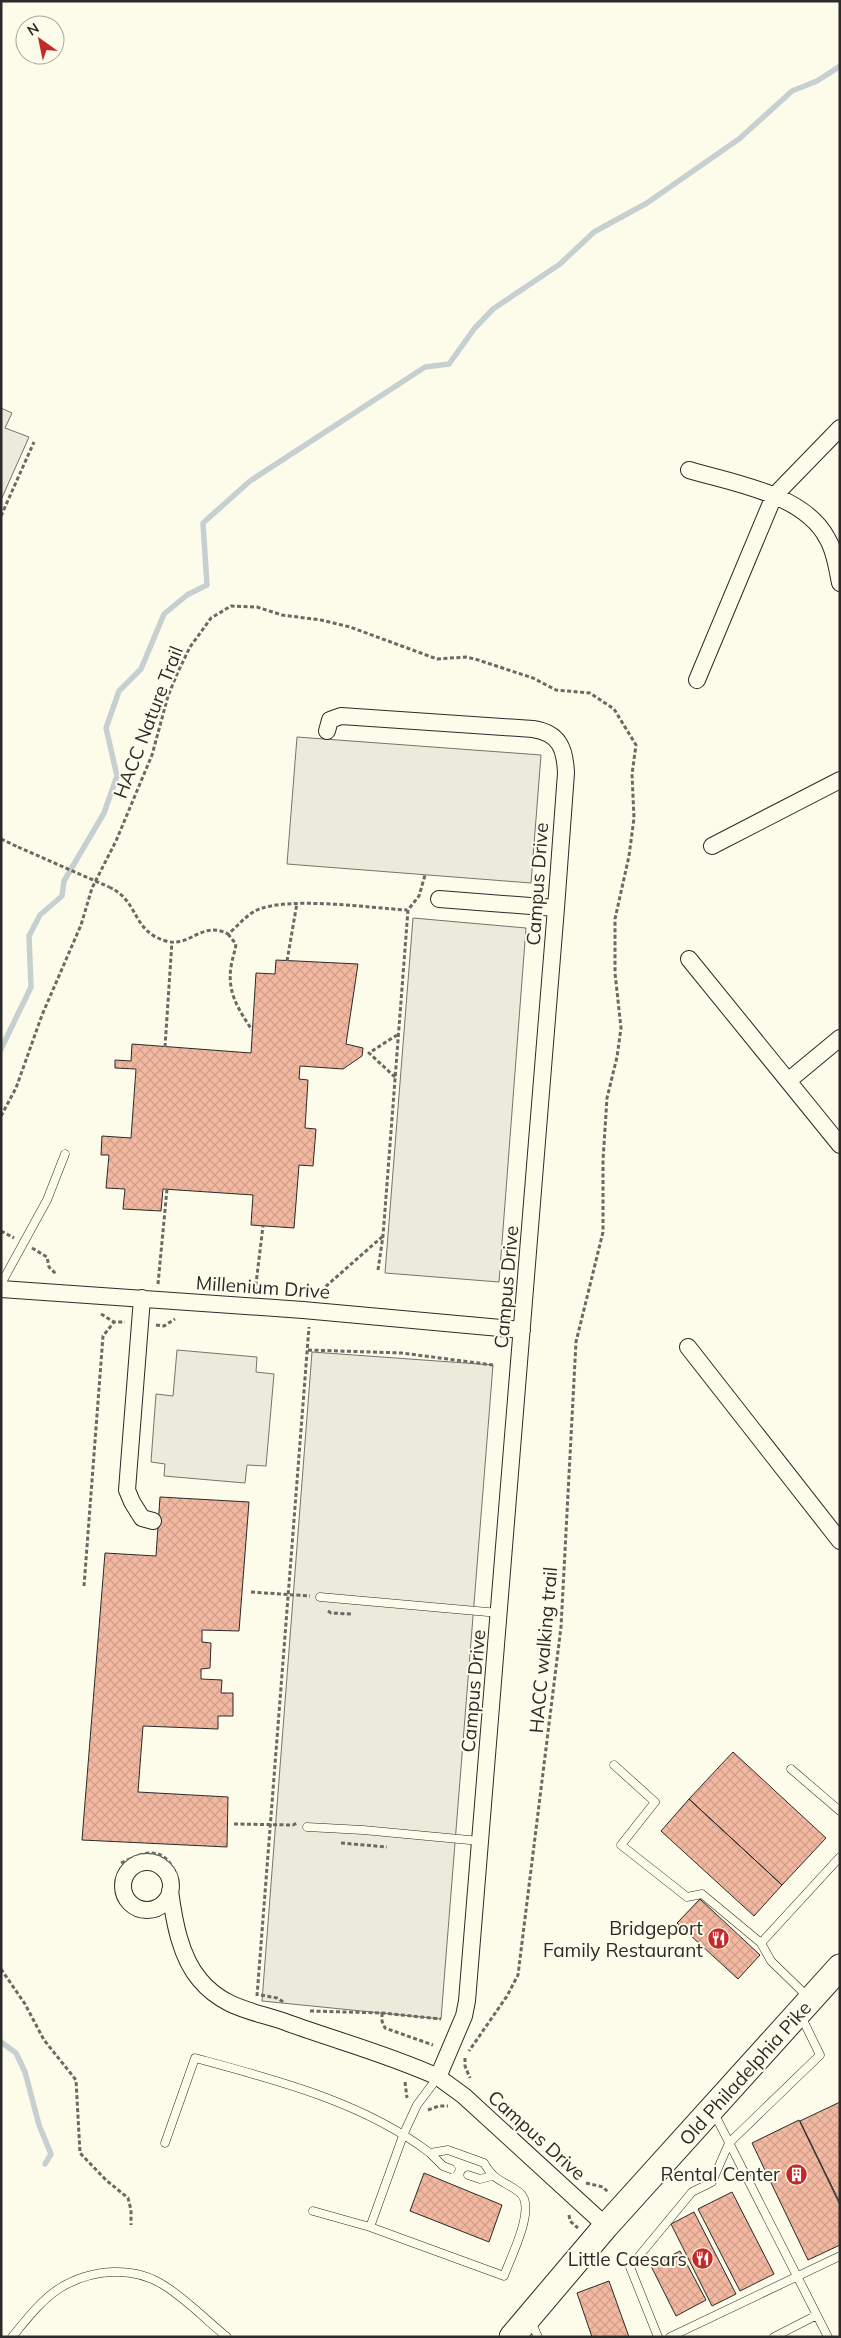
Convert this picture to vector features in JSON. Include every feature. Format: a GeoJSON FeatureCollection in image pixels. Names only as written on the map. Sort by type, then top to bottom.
{"type":"FeatureCollection","features":[{"type":"Feature","properties":{"kind":"main road","name":"Old Philadelphia Pike"},"geometry":{"type":"LineString","coordinates":[[512,2337],[533,2327],[606,2226],[840,1967]]}},
{"type":"Feature","properties":{"kind":"street"},"geometry":{"type":"LineString","coordinates":[[697,680],[774,496],[840,428]]}},
{"type":"Feature","properties":{"kind":"street"},"geometry":{"type":"LineString","coordinates":[[688,470],[787,500],[818,523],[828,539],[840,583]]}},
{"type":"Feature","properties":{"kind":"street","name":"Campus Drive"},"geometry":{"type":"LineString","coordinates":[[327,731],[330,720],[341,716],[533,729],[545,731],[558,740],[565,755],[566,773],[556,908],[467,2001],[464,2016],[438,2077]]}},
{"type":"Feature","properties":{"kind":"street"},"geometry":{"type":"LineString","coordinates":[[712,846],[840,780]]}},
{"type":"Feature","properties":{"kind":"street"},"geometry":{"type":"LineString","coordinates":[[439,898],[556,908]]}},
{"type":"Feature","properties":{"kind":"street"},"geometry":{"type":"LineString","coordinates":[[689,959],[840,1145]]}},
{"type":"Feature","properties":{"kind":"street"},"geometry":{"type":"LineString","coordinates":[[788,1081],[840,1038]]}},
{"type":"Feature","properties":{"kind":"street","name":"Millenium Drive"},"geometry":{"type":"LineString","coordinates":[[1,1289],[145,1291],[310,1310],[522,1330]]}},
{"type":"Feature","properties":{"kind":"street"},"geometry":{"type":"LineString","coordinates":[[145,1291],[127,1490],[142,1518],[153,1521]]}},
{"type":"Feature","properties":{"kind":"street"},"geometry":{"type":"LineString","coordinates":[[688,1347],[840,1541]]}},
{"type":"Feature","properties":{"kind":"street","name":"Campus Drive"},"geometry":{"type":"LineString","coordinates":[[174,1884],[178,1933],[187,1958],[199,1979],[210,1990],[233,2006],[287,2022],[438,2077],[464,2096],[606,2226]]}},
{"type":"Feature","properties":{"kind":"lane"},"geometry":{"type":"LineString","coordinates":[[1,1284],[47,1200],[65,1154]]}},
{"type":"Feature","properties":{"kind":"lane"},"geometry":{"type":"LineString","coordinates":[[320,1597],[499,1613]]}},
{"type":"Feature","properties":{"kind":"lane"},"geometry":{"type":"LineString","coordinates":[[614,1765],[655,1802],[621,1845],[687,1897],[702,1894],[761,1943],[771,1961],[804,2006],[820,2055],[729,2143],[712,2182],[692,2192],[630,2267],[658,2337]]}},
{"type":"Feature","properties":{"kind":"lane"},"geometry":{"type":"LineString","coordinates":[[791,1769],[840,1811]]}},
{"type":"Feature","properties":{"kind":"lane"},"geometry":{"type":"LineString","coordinates":[[307,1827],[363,1830],[480,1841]]}},
{"type":"Feature","properties":{"kind":"lane"},"geometry":{"type":"LineString","coordinates":[[761,1943],[840,1857]]}},
{"type":"Feature","properties":{"kind":"lane"},"geometry":{"type":"LineString","coordinates":[[165,2143],[195,2058],[339,2102],[404,2133],[430,2153],[443,2166],[451,2169]]}},
{"type":"Feature","properties":{"kind":"lane"},"geometry":{"type":"LineString","coordinates":[[370,2227],[404,2133],[417,2105],[438,2077]]}},
{"type":"Feature","properties":{"kind":"lane"},"geometry":{"type":"LineString","coordinates":[[712,2109],[828,2337]]}},
{"type":"Feature","properties":{"kind":"lane"},"geometry":{"type":"LineString","coordinates":[[313,2211],[370,2227],[504,2276],[524,2224],[526,2207],[521,2193],[492,2176],[484,2163],[448,2150],[430,2153]]}},
{"type":"Feature","properties":{"kind":"lane"},"geometry":{"type":"LineString","coordinates":[[468,2175],[480,2179],[492,2176]]}},
{"type":"Feature","properties":{"kind":"lane"},"geometry":{"type":"LineString","coordinates":[[670,2337],[840,2256]]}},
{"type":"Feature","properties":{"kind":"lane"},"geometry":{"type":"LineString","coordinates":[[12,2337],[34,2311],[59,2289],[81,2278],[113,2271],[138,2273],[164,2285],[227,2337]]}},
{"type":"Feature","properties":{"kind":"lane"},"geometry":{"type":"LineString","coordinates":[[774,2337],[817,2315]]}},
{"type":"Feature","properties":{"kind":"path"},"geometry":{"type":"LineString","coordinates":[[1,516],[34,442]]}},
{"type":"Feature","properties":{"kind":"path","name":"HACC Nature Trail"},"geometry":{"type":"LineString","coordinates":[[1,1116],[16,1088],[42,1016],[81,925],[92,888],[116,841],[152,755],[168,696],[190,647],[203,627],[225,609],[231,606],[266,608],[282,615],[321,620],[350,627],[437,659],[466,657],[533,678],[556,690],[590,693],[614,709],[636,745],[632,774],[634,818],[629,856],[615,918],[614,973],[621,1028],[617,1057],[607,1098],[603,1160],[603,1232]]}},
{"type":"Feature","properties":{"kind":"path"},"geometry":{"type":"LineString","coordinates":[[1,839],[120,892],[129,901],[134,913],[146,930],[161,939],[181,942],[208,930],[218,929],[228,934],[236,944],[231,967],[232,995],[236,1007],[252,1030]]}},
{"type":"Feature","properties":{"kind":"path"},"geometry":{"type":"LineString","coordinates":[[378,1270],[383,1236],[408,910],[419,896],[425,875]]}},
{"type":"Feature","properties":{"kind":"path"},"geometry":{"type":"LineString","coordinates":[[228,934],[254,911],[266,906],[297,903],[408,910]]}},
{"type":"Feature","properties":{"kind":"path"},"geometry":{"type":"LineString","coordinates":[[287,961],[297,903]]}},
{"type":"Feature","properties":{"kind":"path"},"geometry":{"type":"LineString","coordinates":[[165,1047],[172,941]]}},
{"type":"Feature","properties":{"kind":"path"},"geometry":{"type":"LineString","coordinates":[[395,1078],[369,1053],[398,1034]]}},
{"type":"Feature","properties":{"kind":"path"},"geometry":{"type":"LineString","coordinates":[[158,1284],[167,1189]]}},
{"type":"Feature","properties":{"kind":"path"},"geometry":{"type":"LineString","coordinates":[[255,1292],[263,1226]]}},
{"type":"Feature","properties":{"kind":"path"},"geometry":{"type":"LineString","coordinates":[[1,1231],[47,1257],[54,1274],[63,1277]]}},
{"type":"Feature","properties":{"kind":"path","name":"HACC walking trail"},"geometry":{"type":"LineString","coordinates":[[465,2056],[507,1996],[518,1975],[562,1627],[576,1342],[603,1232]]}},
{"type":"Feature","properties":{"kind":"path"},"geometry":{"type":"LineString","coordinates":[[314,1297],[383,1236]]}},
{"type":"Feature","properties":{"kind":"path"},"geometry":{"type":"LineString","coordinates":[[145,1291],[158,1284],[168,1285]]}},
{"type":"Feature","properties":{"kind":"path"},"geometry":{"type":"LineString","coordinates":[[245,1292],[265,1293]]}},
{"type":"Feature","properties":{"kind":"path"},"geometry":{"type":"LineString","coordinates":[[84,1586],[103,1336],[114,1322]]}},
{"type":"Feature","properties":{"kind":"path"},"geometry":{"type":"LineString","coordinates":[[308,1350],[402,1353],[493,1365]]}},
{"type":"Feature","properties":{"kind":"path"},"geometry":{"type":"LineString","coordinates":[[251,1592],[288,1595]]}},
{"type":"Feature","properties":{"kind":"path"},"geometry":{"type":"LineString","coordinates":[[234,1824],[270,1823]]}},
{"type":"Feature","properties":{"kind":"path"},"geometry":{"type":"LineString","coordinates":[[121,1863],[144,1852],[153,1852],[167,1860],[174,1884]]}},
{"type":"Feature","properties":{"kind":"path"},"geometry":{"type":"LineString","coordinates":[[1,1969],[25,2004],[44,2040],[76,2080],[80,2153],[106,2180],[128,2198],[131,2210],[131,2226]]}},
{"type":"Feature","properties":{"kind":"path"},"geometry":{"type":"LineString","coordinates":[[249,1992],[277,1998],[288,2004]]}},
{"type":"Feature","properties":{"kind":"path"},"geometry":{"type":"LineString","coordinates":[[305,2011],[336,2014],[382,2013],[441,2019]]}},
{"type":"Feature","properties":{"kind":"shaded area"},"geometry":{"type":"Polygon","coordinates":[[[1,408],[12,413],[5,428],[29,437],[1,500],[1,408]]]}},
{"type":"Feature","properties":{"kind":"shaded area"},"geometry":{"type":"Polygon","coordinates":[[[297,737],[541,755],[531,883],[287,864],[297,737]]]}},
{"type":"Feature","properties":{"kind":"shaded area"},"geometry":{"type":"Polygon","coordinates":[[[413,918],[526,928],[499,1282],[385,1273],[413,918]]]}},
{"type":"Feature","properties":{"kind":"shaded area"},"geometry":{"type":"Polygon","coordinates":[[[177,1350],[257,1357],[256,1372],[274,1374],[266,1466],[247,1465],[245,1483],[164,1476],[165,1464],[151,1462],[156,1394],[173,1396],[177,1350]]]}},
{"type":"Feature","properties":{"kind":"shaded area"},"geometry":{"type":"Polygon","coordinates":[[[312,1352],[493,1365],[441,2019],[262,2001],[312,1352]]]}},
{"type":"Feature","properties":{"kind":"building"},"geometry":{"type":"Polygon","coordinates":[[[276,960],[358,964],[346,1044],[363,1048],[362,1056],[343,1069],[300,1066],[299,1079],[308,1080],[305,1128],[316,1129],[313,1166],[299,1165],[294,1228],[251,1225],[253,1195],[163,1189],[161,1211],[123,1209],[125,1189],[106,1188],[109,1155],[101,1155],[102,1136],[131,1138],[136,1069],[115,1068],[115,1060],[131,1061],[132,1044],[251,1053],[256,973],[275,974],[276,960]]]}},
{"type":"Feature","properties":{"kind":"building"},"geometry":{"type":"Polygon","coordinates":[[[160,1497],[249,1502],[239,1631],[202,1630],[202,1642],[211,1643],[210,1668],[201,1669],[201,1679],[222,1680],[221,1693],[233,1693],[233,1716],[218,1716],[218,1729],[143,1726],[138,1792],[228,1797],[227,1847],[82,1840],[105,1553],[156,1556],[160,1497]]]}},
{"type":"Feature","properties":{"kind":"building"},"geometry":{"type":"Polygon","coordinates":[[[733,1752],[826,1838],[782,1885],[689,1799],[733,1752]]]}},
{"type":"Feature","properties":{"kind":"building"},"geometry":{"type":"Polygon","coordinates":[[[689,1799],[782,1885],[754,1916],[661,1831],[689,1799]]]}},
{"type":"Feature","properties":{"kind":"building","name":"Bridgeport Family Restaurant"},"geometry":{"type":"Polygon","coordinates":[[[700,1899],[760,1955],[738,1979],[677,1923],[700,1899]]]}},
{"type":"Feature","properties":{"kind":"building"},"geometry":{"type":"Polygon","coordinates":[[[840,2102],[840,2203],[800,2121],[840,2102]]]}},
{"type":"Feature","properties":{"kind":"building","name":"Rental Center"},"geometry":{"type":"Polygon","coordinates":[[[799,2120],[840,2205],[840,2245],[808,2260],[752,2143],[799,2120]]]}},
{"type":"Feature","properties":{"kind":"building"},"geometry":{"type":"Polygon","coordinates":[[[424,2173],[502,2205],[489,2242],[410,2211],[424,2173]]]}},
{"type":"Feature","properties":{"kind":"building"},"geometry":{"type":"Polygon","coordinates":[[[732,2192],[774,2274],[740,2291],[698,2209],[732,2192]]]}},
{"type":"Feature","properties":{"kind":"building","name":"Little Caesars"},"geometry":{"type":"Polygon","coordinates":[[[694,2212],[736,2294],[712,2306],[671,2224],[694,2212]]]}},
{"type":"Feature","properties":{"kind":"building"},"geometry":{"type":"Polygon","coordinates":[[[680,2251],[706,2300],[676,2316],[651,2266],[680,2251]]]}},
{"type":"Feature","properties":{"kind":"building"},"geometry":{"type":"Polygon","coordinates":[[[609,2281],[629,2337],[592,2337],[577,2293],[609,2281]]]}},
{"type":"Feature","properties":{"kind":"waterway"},"geometry":{"type":"LineString","coordinates":[[1,1049],[31,987],[29,936],[40,915],[62,896],[64,881],[104,813],[117,776],[106,728],[119,691],[141,669],[164,614],[187,595],[207,585],[203,523],[250,481],[425,367],[449,364],[474,329],[493,309],[560,264],[594,232],[647,203],[739,139],[792,91],[817,81],[840,66]]}},
{"type":"Feature","properties":{"kind":"waterway"},"geometry":{"type":"LineString","coordinates":[[1,2042],[16,2053],[25,2072],[39,2125],[51,2154],[45,2164]]}},
{"type":"Feature","properties":{"kind":"place","name":"Bridgeport Family Restaurant"},"geometry":{"type":"Point","coordinates":[719,1939]}},
{"type":"Feature","properties":{"kind":"place","name":"Rental Center"},"geometry":{"type":"Point","coordinates":[796,2174]}},
{"type":"Feature","properties":{"kind":"place","name":"Little Caesars"},"geometry":{"type":"Point","coordinates":[703,2259]}}]}
